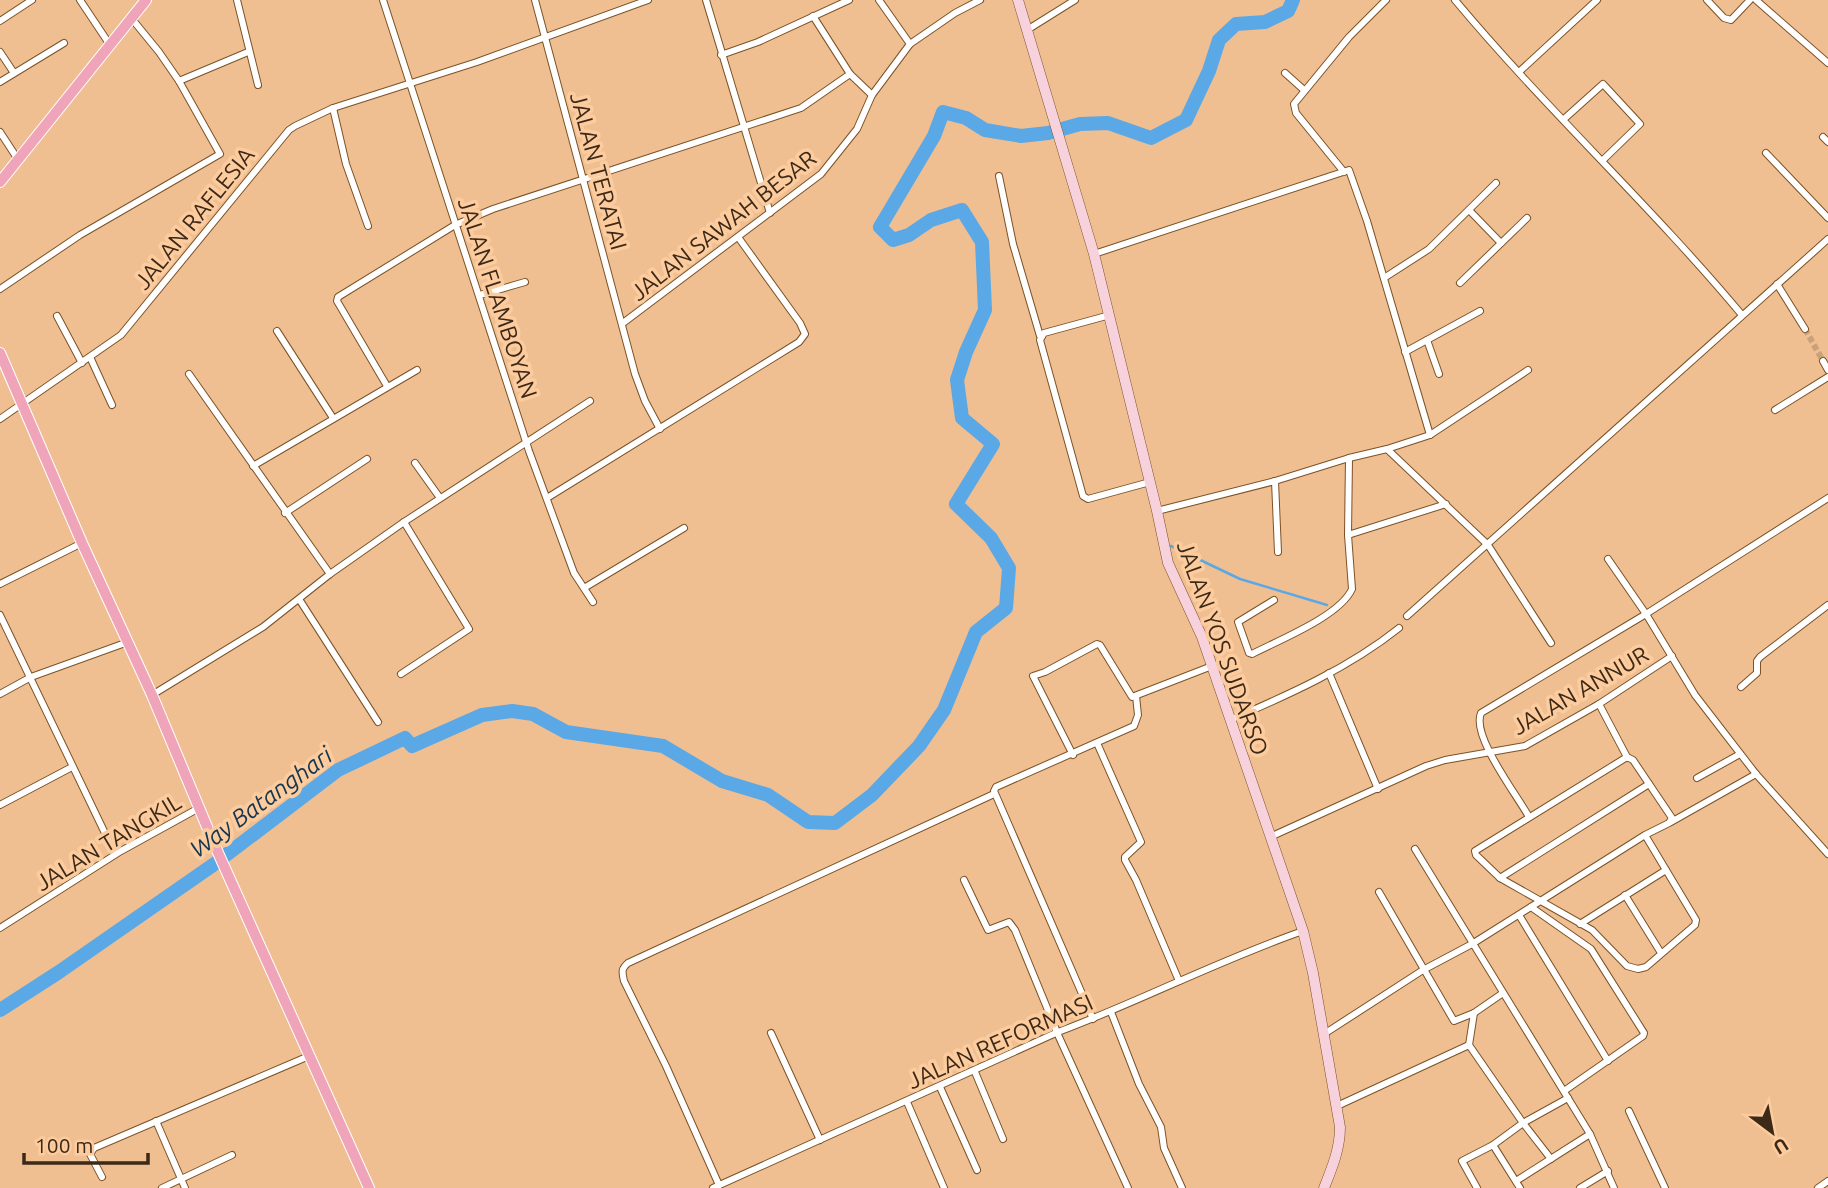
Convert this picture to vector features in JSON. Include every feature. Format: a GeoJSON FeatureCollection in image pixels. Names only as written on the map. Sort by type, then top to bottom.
{"type":"FeatureCollection","features":[{"type":"Feature","properties":{"kind":"main road"},"geometry":{"type":"LineString","coordinates":[[0,182],[146,0]]}},
{"type":"Feature","properties":{"kind":"main road"},"geometry":{"type":"LineString","coordinates":[[0,353],[82,543],[152,695],[215,846],[369,1188]]}},
{"type":"Feature","properties":{"kind":"street"},"geometry":{"type":"LineString","coordinates":[[0,21],[32,0]]}},
{"type":"Feature","properties":{"kind":"street"},"geometry":{"type":"LineString","coordinates":[[80,0],[111,46]]}},
{"type":"Feature","properties":{"kind":"street"},"geometry":{"type":"LineString","coordinates":[[237,0],[258,85]]}},
{"type":"Feature","properties":{"kind":"street","name":"JALAN FLAMBOYAN"},"geometry":{"type":"LineString","coordinates":[[383,0],[527,442],[575,573],[593,602]]}},
{"type":"Feature","properties":{"kind":"street","name":"JALAN TERATAI"},"geometry":{"type":"LineString","coordinates":[[535,0],[611,284],[624,323],[635,373],[645,401],[660,429]]}},
{"type":"Feature","properties":{"kind":"street","name":"JALAN RAFLESIA"},"geometry":{"type":"LineString","coordinates":[[0,419],[121,335],[289,130],[333,108],[409,85],[648,0]]}},
{"type":"Feature","properties":{"kind":"street"},"geometry":{"type":"LineString","coordinates":[[706,0],[770,213]]}},
{"type":"Feature","properties":{"kind":"street"},"geometry":{"type":"LineString","coordinates":[[722,55],[849,0]]}},
{"type":"Feature","properties":{"kind":"street"},"geometry":{"type":"LineString","coordinates":[[879,0],[910,44]]}},
{"type":"Feature","properties":{"kind":"street","name":"JALAN SAWAH BESAR"},"geometry":{"type":"LineString","coordinates":[[624,323],[801,191],[835,159],[858,129],[872,94],[910,44],[955,13],[980,0]]}},
{"type":"Feature","properties":{"kind":"street","name":"JALAN YOS SUDARSO"},"geometry":{"type":"LineString","coordinates":[[1018,0],[1094,254],[1168,563],[1202,637],[1303,930],[1337,1106],[1340,1140],[1324,1188]]}},
{"type":"Feature","properties":{"kind":"street"},"geometry":{"type":"LineString","coordinates":[[1027,30],[1075,0]]}},
{"type":"Feature","properties":{"kind":"street"},"geometry":{"type":"LineString","coordinates":[[1344,172],[1296,113],[1294,104],[1349,37],[1386,0]]}},
{"type":"Feature","properties":{"kind":"street"},"geometry":{"type":"LineString","coordinates":[[1455,0],[1742,315]]}},
{"type":"Feature","properties":{"kind":"street"},"geometry":{"type":"LineString","coordinates":[[1520,72],[1597,0]]}},
{"type":"Feature","properties":{"kind":"street"},"geometry":{"type":"LineString","coordinates":[[1707,0],[1724,18],[1731,20],[1750,0]]}},
{"type":"Feature","properties":{"kind":"street"},"geometry":{"type":"LineString","coordinates":[[1756,0],[1828,64]]}},
{"type":"Feature","properties":{"kind":"street"},"geometry":{"type":"LineString","coordinates":[[813,16],[850,74],[872,94]]}},
{"type":"Feature","properties":{"kind":"street"},"geometry":{"type":"LineString","coordinates":[[0,289],[80,235],[218,157],[221,151],[179,81],[132,19]]}},
{"type":"Feature","properties":{"kind":"street"},"geometry":{"type":"LineString","coordinates":[[0,82],[64,43]]}},
{"type":"Feature","properties":{"kind":"street"},"geometry":{"type":"LineString","coordinates":[[0,52],[14,74]]}},
{"type":"Feature","properties":{"kind":"street"},"geometry":{"type":"LineString","coordinates":[[179,81],[248,52]]}},
{"type":"Feature","properties":{"kind":"street"},"geometry":{"type":"LineString","coordinates":[[387,386],[337,301],[338,297],[455,225],[492,209],[801,108],[850,74]]}},
{"type":"Feature","properties":{"kind":"street"},"geometry":{"type":"LineString","coordinates":[[1285,74],[1304,90]]}},
{"type":"Feature","properties":{"kind":"street"},"geometry":{"type":"LineString","coordinates":[[1564,119],[1603,84],[1640,124],[1603,160]]}},
{"type":"Feature","properties":{"kind":"street"},"geometry":{"type":"LineString","coordinates":[[333,108],[346,164],[368,226]]}},
{"type":"Feature","properties":{"kind":"street"},"geometry":{"type":"LineString","coordinates":[[0,132],[18,158]]}},
{"type":"Feature","properties":{"kind":"street"},"geometry":{"type":"LineString","coordinates":[[1766,153],[1828,218]]}},
{"type":"Feature","properties":{"kind":"street"},"geometry":{"type":"LineString","coordinates":[[1094,254],[1344,172],[1351,172],[1430,435]]}},
{"type":"Feature","properties":{"kind":"street"},"geometry":{"type":"LineString","coordinates":[[999,176],[1013,244],[1083,496],[1088,499],[1150,482]]}},
{"type":"Feature","properties":{"kind":"street"},"geometry":{"type":"LineString","coordinates":[[1384,278],[1429,249],[1496,183]]}},
{"type":"Feature","properties":{"kind":"street"},"geometry":{"type":"LineString","coordinates":[[1469,210],[1501,243]]}},
{"type":"Feature","properties":{"kind":"street"},"geometry":{"type":"LineString","coordinates":[[1460,283],[1527,218]]}},
{"type":"Feature","properties":{"kind":"street"},"geometry":{"type":"LineString","coordinates":[[547,498],[799,342],[805,334],[738,237]]}},
{"type":"Feature","properties":{"kind":"street"},"geometry":{"type":"LineString","coordinates":[[1407,616],[1828,239]]}},
{"type":"Feature","properties":{"kind":"street"},"geometry":{"type":"LineString","coordinates":[[480,295],[525,282]]}},
{"type":"Feature","properties":{"kind":"street"},"geometry":{"type":"LineString","coordinates":[[1777,284],[1805,329]]}},
{"type":"Feature","properties":{"kind":"street"},"geometry":{"type":"LineString","coordinates":[[1405,352],[1480,311]]}},
{"type":"Feature","properties":{"kind":"street"},"geometry":{"type":"LineString","coordinates":[[57,316],[82,363]]}},
{"type":"Feature","properties":{"kind":"street"},"geometry":{"type":"LineString","coordinates":[[1040,336],[1110,316]]}},
{"type":"Feature","properties":{"kind":"street"},"geometry":{"type":"LineString","coordinates":[[277,331],[333,418]]}},
{"type":"Feature","properties":{"kind":"street"},"geometry":{"type":"LineString","coordinates":[[1427,340],[1439,374]]}},
{"type":"Feature","properties":{"kind":"street"},"geometry":{"type":"LineString","coordinates":[[90,357],[112,405]]}},
{"type":"Feature","properties":{"kind":"street"},"geometry":{"type":"LineString","coordinates":[[1823,361],[1828,370]]}},
{"type":"Feature","properties":{"kind":"street"},"geometry":{"type":"LineString","coordinates":[[253,466],[417,370]]}},
{"type":"Feature","properties":{"kind":"street"},"geometry":{"type":"LineString","coordinates":[[1157,511],[1275,481],[1430,435],[1528,370]]}},
{"type":"Feature","properties":{"kind":"street"},"geometry":{"type":"LineString","coordinates":[[189,374],[330,574]]}},
{"type":"Feature","properties":{"kind":"street"},"geometry":{"type":"LineString","coordinates":[[1776,410],[1828,377]]}},
{"type":"Feature","properties":{"kind":"street"},"geometry":{"type":"LineString","coordinates":[[152,695],[263,627],[330,574],[404,522],[590,401]]}},
{"type":"Feature","properties":{"kind":"street"},"geometry":{"type":"LineString","coordinates":[[1387,449],[1488,545],[1552,643]]}},
{"type":"Feature","properties":{"kind":"street"},"geometry":{"type":"LineString","coordinates":[[1274,600],[1238,622],[1249,653],[1252,654],[1323,616],[1349,595],[1352,589],[1348,535],[1349,458]]}},
{"type":"Feature","properties":{"kind":"street"},"geometry":{"type":"LineString","coordinates":[[285,513],[367,459]]}},
{"type":"Feature","properties":{"kind":"street"},"geometry":{"type":"LineString","coordinates":[[415,463],[440,498]]}},
{"type":"Feature","properties":{"kind":"street"},"geometry":{"type":"LineString","coordinates":[[1275,481],[1278,552]]}},
{"type":"Feature","properties":{"kind":"street"},"geometry":{"type":"LineString","coordinates":[[1529,817],[1488,753],[1479,722],[1481,713],[1646,614],[1828,498]]}},
{"type":"Feature","properties":{"kind":"street"},"geometry":{"type":"LineString","coordinates":[[1348,535],[1446,505]]}},
{"type":"Feature","properties":{"kind":"street"},"geometry":{"type":"LineString","coordinates":[[401,674],[469,629],[404,522]]}},
{"type":"Feature","properties":{"kind":"street"},"geometry":{"type":"LineString","coordinates":[[584,588],[684,528]]}},
{"type":"Feature","properties":{"kind":"street"},"geometry":{"type":"LineString","coordinates":[[0,584],[82,543]]}},
{"type":"Feature","properties":{"kind":"street"},"geometry":{"type":"LineString","coordinates":[[1608,559],[1646,614],[1695,695],[1756,774],[1828,853]]}},
{"type":"Feature","properties":{"kind":"street"},"geometry":{"type":"LineString","coordinates":[[299,599],[378,722]]}},
{"type":"Feature","properties":{"kind":"street"},"geometry":{"type":"LineString","coordinates":[[1741,687],[1757,673],[1756,661],[1760,657],[1828,606]]}},
{"type":"Feature","properties":{"kind":"street"},"geometry":{"type":"LineString","coordinates":[[0,615],[115,854]]}},
{"type":"Feature","properties":{"kind":"street"},"geometry":{"type":"LineString","coordinates":[[1230,720],[1329,673],[1376,647],[1399,628]]}},
{"type":"Feature","properties":{"kind":"street"},"geometry":{"type":"LineString","coordinates":[[0,694],[31,677],[128,642]]}},
{"type":"Feature","properties":{"kind":"street"},"geometry":{"type":"LineString","coordinates":[[1073,755],[1033,676],[1097,644],[1132,696],[1212,666]]}},
{"type":"Feature","properties":{"kind":"street","name":"JALAN ANNUR"},"geometry":{"type":"LineString","coordinates":[[1270,837],[1378,789],[1405,774],[1445,760],[1525,746],[1599,704],[1672,656]]}},
{"type":"Feature","properties":{"kind":"street"},"geometry":{"type":"LineString","coordinates":[[1329,673],[1378,789]]}},
{"type":"Feature","properties":{"kind":"street"},"geometry":{"type":"LineString","coordinates":[[1093,1019],[1024,856],[994,794],[996,787],[1134,726],[1138,715],[1136,696]]}},
{"type":"Feature","properties":{"kind":"street"},"geometry":{"type":"LineString","coordinates":[[1599,704],[1627,757],[1633,760],[1672,818],[1669,823]]}},
{"type":"Feature","properties":{"kind":"street"},"geometry":{"type":"LineString","coordinates":[[1097,743],[1141,842],[1125,860],[1179,981]]}},
{"type":"Feature","properties":{"kind":"street"},"geometry":{"type":"LineString","coordinates":[[1697,778],[1740,754]]}},
{"type":"Feature","properties":{"kind":"street"},"geometry":{"type":"LineString","coordinates":[[1627,757],[1475,851],[1500,878],[1592,930],[1626,966],[1642,970],[1696,922],[1645,835]]}},
{"type":"Feature","properties":{"kind":"street"},"geometry":{"type":"LineString","coordinates":[[0,805],[72,767]]}},
{"type":"Feature","properties":{"kind":"street"},"geometry":{"type":"LineString","coordinates":[[1324,1034],[1423,970],[1472,944],[1645,835],[1756,774]]}},
{"type":"Feature","properties":{"kind":"street"},"geometry":{"type":"LineString","coordinates":[[1500,878],[1649,784]]}},
{"type":"Feature","properties":{"kind":"street"},"geometry":{"type":"LineString","coordinates":[[716,1187],[666,1066],[624,981],[623,967],[628,962],[994,794]]}},
{"type":"Feature","properties":{"kind":"street","name":"JALAN TANGKIL"},"geometry":{"type":"LineString","coordinates":[[0,929],[115,854],[199,808]]}},
{"type":"Feature","properties":{"kind":"street"},"geometry":{"type":"LineString","coordinates":[[1415,849],[1590,1134],[1615,1188]]}},
{"type":"Feature","properties":{"kind":"street"},"geometry":{"type":"LineString","coordinates":[[1580,924],[1666,870]]}},
{"type":"Feature","properties":{"kind":"street"},"geometry":{"type":"LineString","coordinates":[[964,880],[989,931],[1009,922],[1012,924],[1128,1188]]}},
{"type":"Feature","properties":{"kind":"street"},"geometry":{"type":"LineString","coordinates":[[1379,891],[1454,1021],[1474,1013],[1503,993]]}},
{"type":"Feature","properties":{"kind":"street"},"geometry":{"type":"LineString","coordinates":[[1625,895],[1661,953]]}},
{"type":"Feature","properties":{"kind":"street"},"geometry":{"type":"LineString","coordinates":[[1477,1188],[1462,1161],[1493,1144],[1566,1095],[1644,1033],[1591,949],[1531,906]]}},
{"type":"Feature","properties":{"kind":"street"},"geometry":{"type":"LineString","coordinates":[[1519,915],[1608,1061]]}},
{"type":"Feature","properties":{"kind":"street","name":"JALAN REFORMASI"},"geometry":{"type":"LineString","coordinates":[[716,1187],[975,1072],[1058,1032],[1111,1012],[1252,948],[1303,930]]}},
{"type":"Feature","properties":{"kind":"street"},"geometry":{"type":"LineString","coordinates":[[1111,1012],[1139,1084],[1161,1127],[1164,1148],[1182,1188]]}},
{"type":"Feature","properties":{"kind":"street"},"geometry":{"type":"LineString","coordinates":[[1474,1013],[1469,1045],[1551,1159]]}},
{"type":"Feature","properties":{"kind":"street"},"geometry":{"type":"LineString","coordinates":[[771,1033],[820,1140]]}},
{"type":"Feature","properties":{"kind":"street"},"geometry":{"type":"LineString","coordinates":[[1337,1106],[1469,1045]]}},
{"type":"Feature","properties":{"kind":"street"},"geometry":{"type":"LineString","coordinates":[[102,1177],[90,1154],[92,1150],[309,1056]]}},
{"type":"Feature","properties":{"kind":"street"},"geometry":{"type":"LineString","coordinates":[[975,1072],[1003,1139]]}},
{"type":"Feature","properties":{"kind":"street"},"geometry":{"type":"LineString","coordinates":[[940,1087],[977,1170]]}},
{"type":"Feature","properties":{"kind":"street"},"geometry":{"type":"LineString","coordinates":[[907,1101],[944,1188]]}},
{"type":"Feature","properties":{"kind":"street"},"geometry":{"type":"LineString","coordinates":[[1629,1111],[1665,1188]]}},
{"type":"Feature","properties":{"kind":"street"},"geometry":{"type":"LineString","coordinates":[[156,1121],[185,1188]]}},
{"type":"Feature","properties":{"kind":"street"},"geometry":{"type":"LineString","coordinates":[[1516,1181],[1590,1134]]}},
{"type":"Feature","properties":{"kind":"street"},"geometry":{"type":"LineString","coordinates":[[1493,1144],[1520,1188]]}},
{"type":"Feature","properties":{"kind":"street"},"geometry":{"type":"LineString","coordinates":[[162,1188],[232,1155]]}},
{"type":"Feature","properties":{"kind":"street"},"geometry":{"type":"LineString","coordinates":[[1580,1188],[1608,1171]]}},
{"type":"Feature","properties":{"kind":"street"},"geometry":{"type":"LineString","coordinates":[[1818,1188],[1828,1181]]}},
{"type":"Feature","properties":{"kind":"waterway","name":"Way Batanghari"},"geometry":{"type":"LineString","coordinates":[[0,1010],[213,865],[338,770],[405,738],[412,746],[482,715],[512,711],[533,714],[566,732],[663,746],[722,781],[768,795],[808,822],[835,823],[872,795],[919,746],[944,710],[976,632],[1006,608],[1009,568],[991,538],[956,504],[993,444],[962,418],[957,380],[985,310],[982,242],[962,210],[931,220],[909,235],[893,240],[880,227],[934,136],[943,112],[966,118],[985,130],[1021,136],[1048,133],[1080,124],[1108,123],[1151,138],[1186,120],[1209,71],[1219,40],[1236,24],[1265,22],[1288,11],[1293,0]]}},
{"type":"Feature","properties":{"kind":"waterway"},"geometry":{"type":"LineString","coordinates":[[1171,546],[1240,579],[1327,605]]}},
{"type":"Feature","properties":{"kind":"tunnel"},"geometry":{"type":"LineString","coordinates":[[1805,329],[1823,361]]}}]}
